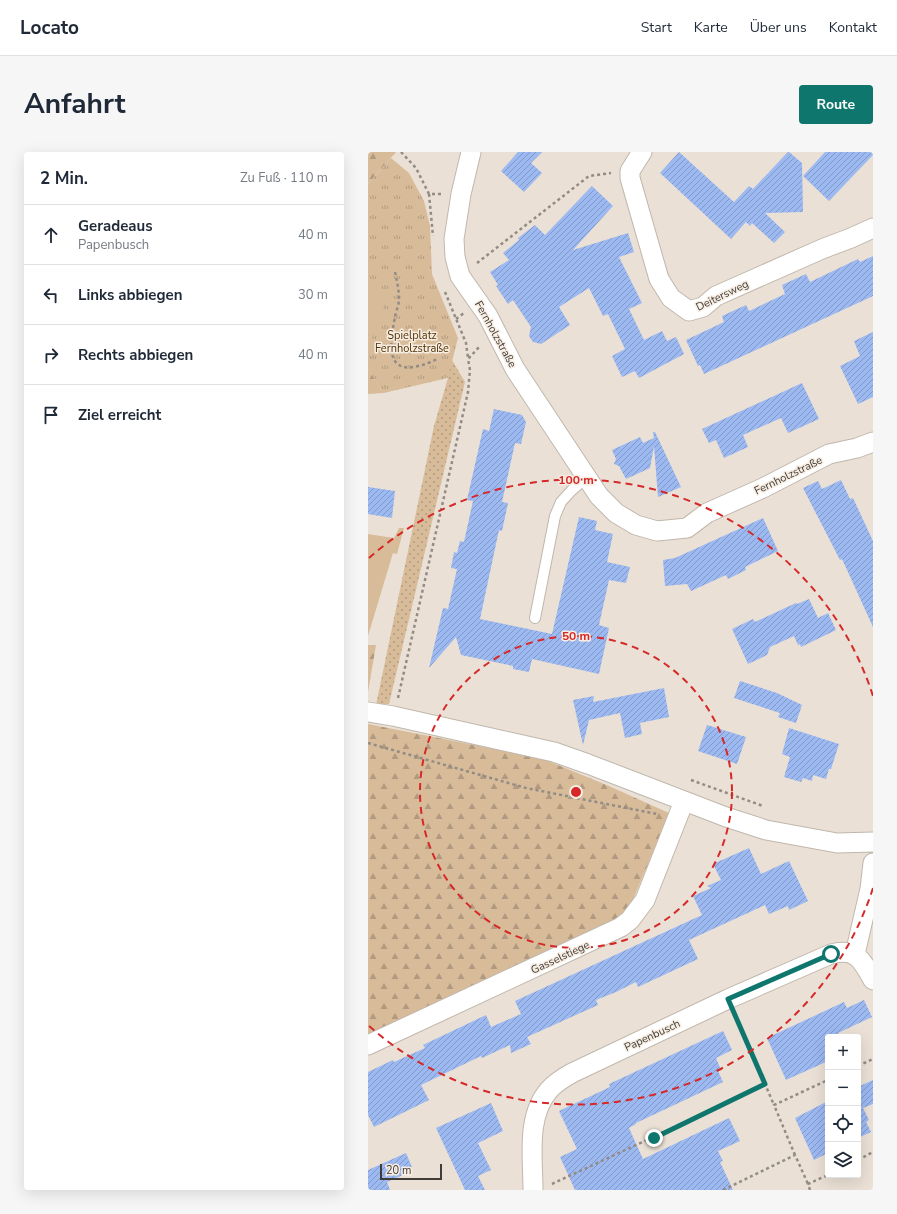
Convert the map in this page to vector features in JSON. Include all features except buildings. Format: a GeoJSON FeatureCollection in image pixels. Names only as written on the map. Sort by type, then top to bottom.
{"type":"FeatureCollection","features":[{"type":"Feature","properties":{"kind":"street","name":"Fernholzstraße"},"geometry":{"type":"LineString","coordinates":[[471,152],[461,194],[454,239],[455,257],[460,276],[488,316],[516,369],[599,496],[616,513],[636,526],[657,531],[687,528],[707,513],[763,488],[829,454],[857,448],[873,442]]}},
{"type":"Feature","properties":{"kind":"street"},"geometry":{"type":"LineString","coordinates":[[630,171],[642,152]]}},
{"type":"Feature","properties":{"kind":"street","name":"Deitersweg"},"geometry":{"type":"LineString","coordinates":[[630,171],[630,178],[635,198],[659,280],[671,298],[689,311],[703,307],[716,296],[873,228]]}},
{"type":"Feature","properties":{"kind":"street"},"geometry":{"type":"LineString","coordinates":[[368,712],[393,716],[554,752],[726,817],[766,830],[837,843],[873,842]]}},
{"type":"Feature","properties":{"kind":"street","name":"Gasselstiege"},"geometry":{"type":"LineString","coordinates":[[368,1045],[621,927],[630,920],[645,900],[684,801]]}},
{"type":"Feature","properties":{"kind":"street"},"geometry":{"type":"LineString","coordinates":[[873,863],[870,889],[855,954],[860,959],[873,980]]}},
{"type":"Feature","properties":{"kind":"street","name":"Papenbusch"},"geometry":{"type":"LineString","coordinates":[[541,1188],[534,1122],[537,1111],[548,1090],[558,1082],[572,1073],[728,999],[831,954],[849,952],[855,954]]}},
{"type":"Feature","properties":{"kind":"lane"},"geometry":{"type":"LineString","coordinates":[[535,618],[554,516],[561,502],[587,477]]}},
{"type":"Feature","properties":{"kind":"path"},"geometry":{"type":"LineString","coordinates":[[401,152],[416,168],[429,194],[461,194]]}},
{"type":"Feature","properties":{"kind":"path"},"geometry":{"type":"LineString","coordinates":[[460,276],[589,176],[630,171]]}},
{"type":"Feature","properties":{"kind":"path"},"geometry":{"type":"LineString","coordinates":[[395,272],[399,301],[390,342],[392,354],[398,365],[403,367],[417,367],[438,359]]}},
{"type":"Feature","properties":{"kind":"path"},"geometry":{"type":"LineString","coordinates":[[393,716],[468,392],[470,370],[468,359],[495,329]]}},
{"type":"Feature","properties":{"kind":"path"},"geometry":{"type":"LineString","coordinates":[[368,743],[526,788],[659,814],[684,801]]}},
{"type":"Feature","properties":{"kind":"path"},"geometry":{"type":"LineString","coordinates":[[689,780],[769,808]]}},
{"type":"Feature","properties":{"kind":"path"},"geometry":{"type":"LineString","coordinates":[[728,999],[810,1190]]}},
{"type":"Feature","properties":{"kind":"path"},"geometry":{"type":"LineString","coordinates":[[861,1065],[873,1059]]}},
{"type":"Feature","properties":{"kind":"path"},"geometry":{"type":"LineString","coordinates":[[774,1105],[825,1081]]}},
{"type":"Feature","properties":{"kind":"path"},"geometry":{"type":"LineString","coordinates":[[541,1188],[765,1084]]}},
{"type":"Feature","properties":{"kind":"path"},"geometry":{"type":"LineString","coordinates":[[861,1158],[873,1152]]}},
{"type":"Feature","properties":{"kind":"path"},"geometry":{"type":"LineString","coordinates":[[723,1190],[795,1155]]}},
{"type":"Feature","properties":{"kind":"path"},"geometry":{"type":"LineString","coordinates":[[808,1184],[825,1176]]}},
{"type":"Feature","properties":{"kind":"green space"},"geometry":{"type":"Polygon","coordinates":[[[368,152],[396,152],[368,184],[368,152]]]}},
{"type":"Feature","properties":{"kind":"green space","name":"Spielplatz Fernholzstraße"},"geometry":{"type":"Polygon","coordinates":[[[391,158],[409,173],[424,201],[430,226],[432,274],[458,338],[448,377],[383,393],[368,368],[368,184],[391,158]]]}},
{"type":"Feature","properties":{"kind":"green space"},"geometry":{"type":"Polygon","coordinates":[[[368,291],[387,297],[368,349],[368,291]]]}},
{"type":"Feature","properties":{"kind":"green space"},"geometry":{"type":"Polygon","coordinates":[[[368,352],[452,360],[465,382],[389,704],[376,705],[434,426],[448,378],[383,393],[368,368],[368,352]]]}},
{"type":"Feature","properties":{"kind":"green space"},"geometry":{"type":"Polygon","coordinates":[[[368,368],[383,393],[368,394],[368,368]]]}},
{"type":"Feature","properties":{"kind":"green space"},"geometry":{"type":"Polygon","coordinates":[[[399,528],[404,528],[397,554],[393,553],[368,636],[368,534],[394,538],[399,528]]]}},
{"type":"Feature","properties":{"kind":"green space"},"geometry":{"type":"Polygon","coordinates":[[[368,645],[376,645],[368,692],[368,645]]]}},
{"type":"Feature","properties":{"kind":"green space"},"geometry":{"type":"Polygon","coordinates":[[[368,724],[541,758],[669,813],[630,907],[622,917],[368,1037],[368,724]]]}},
{"type":"Feature","properties":{"kind":"route"},"geometry":{"type":"LineString","coordinates":[[654,1138],[765,1084],[728,999],[831,954]]}}]}
